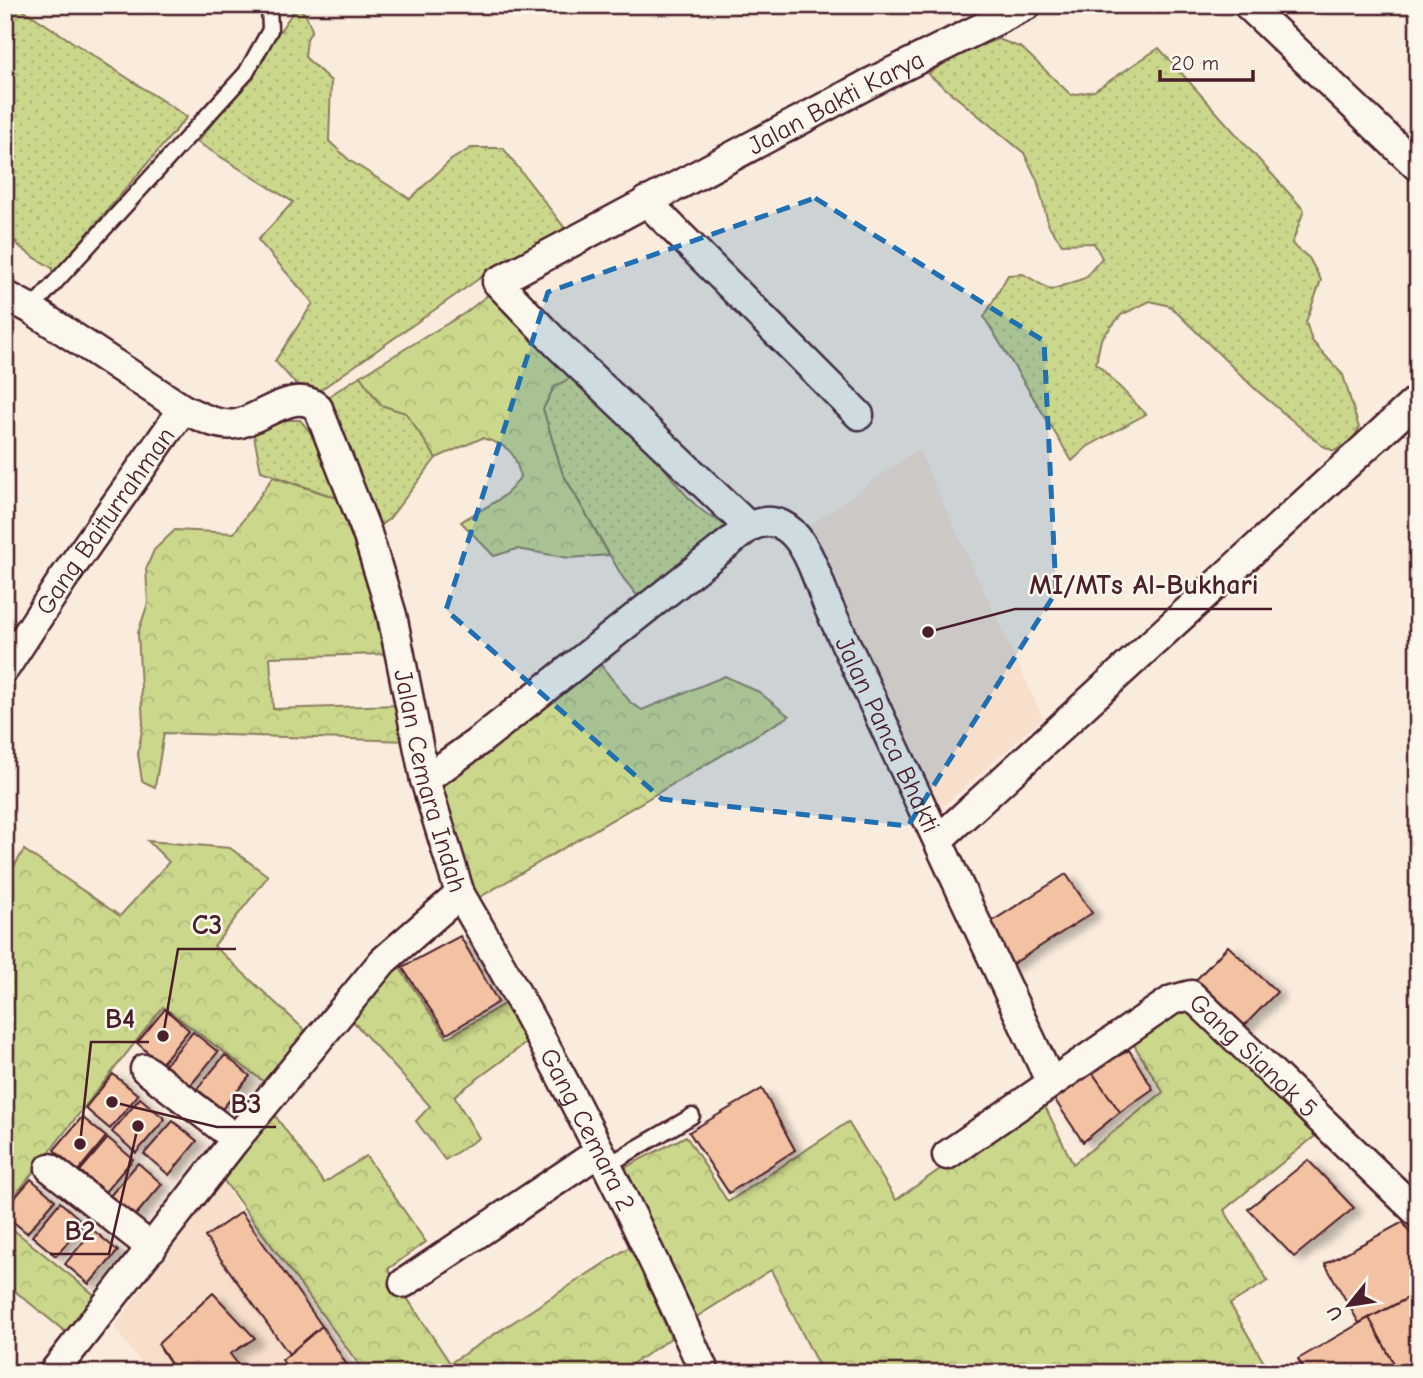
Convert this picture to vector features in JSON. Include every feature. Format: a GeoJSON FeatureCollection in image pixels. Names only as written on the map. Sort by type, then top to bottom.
{"type":"FeatureCollection","features":[{"type":"Feature","properties":{"kind":"street","name":"Jalan Bakti Karya"},"geometry":{"type":"LineString","coordinates":[[749,527],[557,344],[497,282],[868,84],[1027,5]]}},
{"type":"Feature","properties":{"kind":"street"},"geometry":{"type":"LineString","coordinates":[[1248,5],[1418,167]]}},
{"type":"Feature","properties":{"kind":"street"},"geometry":{"type":"LineString","coordinates":[[646,201],[859,415]]}},
{"type":"Feature","properties":{"kind":"street","name":"Jalan Cemara Indah"},"geometry":{"type":"LineString","coordinates":[[14,304],[183,409],[225,424],[238,424],[297,400],[312,402],[318,408],[367,533],[392,615],[425,780],[460,894],[383,961],[236,1139],[53,1373]]}},
{"type":"Feature","properties":{"kind":"street","name":"Jalan Panca Bhakti"},"geometry":{"type":"LineString","coordinates":[[749,527],[768,521],[781,524],[803,544],[828,608],[938,840],[1418,399]]}},
{"type":"Feature","properties":{"kind":"street","name":"Gang Baiturrahman"},"geometry":{"type":"LineString","coordinates":[[5,668],[63,579],[183,409]]}},
{"type":"Feature","properties":{"kind":"street"},"geometry":{"type":"LineString","coordinates":[[425,780],[479,741],[749,527]]}},
{"type":"Feature","properties":{"kind":"street"},"geometry":{"type":"LineString","coordinates":[[938,840],[1051,1083],[947,1156]]}},
{"type":"Feature","properties":{"kind":"street","name":"Gang Cemara 2"},"geometry":{"type":"LineString","coordinates":[[460,894],[520,996],[705,1373]]}},
{"type":"Feature","properties":{"kind":"street","name":"Gang Sianok 5"},"geometry":{"type":"LineString","coordinates":[[1051,1083],[1172,1000],[1191,995],[1418,1213]]}},
{"type":"Feature","properties":{"kind":"street"},"geometry":{"type":"LineString","coordinates":[[145,1069],[236,1139]]}},
{"type":"Feature","properties":{"kind":"street"},"geometry":{"type":"LineString","coordinates":[[404,1283],[602,1159]]}},
{"type":"Feature","properties":{"kind":"street"},"geometry":{"type":"LineString","coordinates":[[50,1168],[152,1248]]}},
{"type":"Feature","properties":{"kind":"lane"},"geometry":{"type":"LineString","coordinates":[[14,304],[246,73],[270,30],[269,5]]}},
{"type":"Feature","properties":{"kind":"lane"},"geometry":{"type":"LineString","coordinates":[[602,1159],[692,1116]]}},
{"type":"Feature","properties":{"kind":"highlighted area"},"geometry":{"type":"Polygon","coordinates":[[[815,198],[1044,341],[1056,592],[908,826],[662,799],[446,610],[548,292],[815,198]]]}},
{"type":"Feature","properties":{"kind":"shaded area"},"geometry":{"type":"Polygon","coordinates":[[[918,449],[1043,718],[938,811],[804,530],[918,449]]]}},
{"type":"Feature","properties":{"kind":"shaded area"},"geometry":{"type":"Polygon","coordinates":[[[222,1180],[241,1212],[352,1373],[148,1373],[114,1327],[222,1180]]]}},
{"type":"Feature","properties":{"kind":"green space"},"geometry":{"type":"Polygon","coordinates":[[[5,5],[16,5],[187,117],[52,275],[52,268],[17,244],[5,222],[5,5]]]}},
{"type":"Feature","properties":{"kind":"green space"},"geometry":{"type":"Polygon","coordinates":[[[297,6],[306,15],[312,30],[307,39],[305,57],[331,81],[329,141],[349,160],[410,199],[451,160],[471,148],[503,148],[567,231],[497,266],[313,395],[294,382],[275,361],[313,303],[258,240],[293,202],[197,142],[237,94],[297,6]]]}},
{"type":"Feature","properties":{"kind":"green space"},"geometry":{"type":"Polygon","coordinates":[[[998,39],[1022,48],[1071,95],[1094,91],[1159,48],[1304,210],[1292,244],[1309,258],[1321,280],[1306,322],[1312,341],[1343,375],[1359,428],[1353,440],[1334,451],[1321,445],[1254,388],[1170,306],[1150,301],[1121,315],[1101,339],[1096,363],[1146,414],[1087,447],[1072,461],[984,317],[1008,275],[1023,274],[1051,290],[1085,278],[1102,258],[1094,243],[1062,244],[1049,226],[1037,180],[1024,153],[928,74],[956,55],[998,39]]]}},
{"type":"Feature","properties":{"kind":"green space"},"geometry":{"type":"Polygon","coordinates":[[[488,295],[498,299],[570,378],[554,387],[543,409],[562,472],[609,555],[569,558],[517,549],[494,556],[461,522],[501,498],[514,485],[520,477],[513,455],[498,443],[482,438],[436,458],[406,413],[381,405],[360,376],[465,313],[488,295]]]}},
{"type":"Feature","properties":{"kind":"green space"},"geometry":{"type":"Polygon","coordinates":[[[360,376],[380,405],[406,413],[436,458],[389,519],[372,531],[320,402],[360,376]]]}},
{"type":"Feature","properties":{"kind":"green space"},"geometry":{"type":"Polygon","coordinates":[[[570,378],[620,419],[694,504],[717,520],[729,524],[640,599],[623,578],[562,472],[543,409],[554,387],[570,378]]]}},
{"type":"Feature","properties":{"kind":"green space"},"geometry":{"type":"Polygon","coordinates":[[[287,420],[300,420],[312,434],[337,498],[261,471],[253,431],[287,420]]]}},
{"type":"Feature","properties":{"kind":"green space"},"geometry":{"type":"Polygon","coordinates":[[[273,477],[337,498],[368,582],[384,654],[270,657],[273,709],[397,705],[408,741],[164,733],[155,787],[142,781],[138,754],[143,724],[138,633],[148,603],[146,569],[154,550],[175,530],[234,533],[273,477]]]}},
{"type":"Feature","properties":{"kind":"green space"},"geometry":{"type":"Polygon","coordinates":[[[597,660],[631,703],[642,710],[725,676],[759,692],[789,716],[475,900],[437,783],[597,660]]]}},
{"type":"Feature","properties":{"kind":"green space"},"geometry":{"type":"Polygon","coordinates":[[[148,841],[230,848],[268,876],[214,946],[308,1033],[267,1084],[163,1007],[5,1208],[5,881],[24,850],[120,916],[169,862],[148,841]]]}},
{"type":"Feature","properties":{"kind":"green space"},"geometry":{"type":"Polygon","coordinates":[[[395,961],[447,1038],[509,1001],[530,1040],[454,1096],[479,1138],[445,1160],[416,1121],[430,1106],[349,1017],[395,961]]]}},
{"type":"Feature","properties":{"kind":"green space"},"geometry":{"type":"Polygon","coordinates":[[[1184,1003],[1320,1132],[1224,1210],[1268,1281],[1230,1304],[1270,1373],[822,1373],[771,1270],[693,1319],[618,1171],[686,1136],[728,1202],[848,1122],[896,1200],[1041,1098],[1073,1164],[1163,1092],[1131,1040],[1184,1003]]]}},
{"type":"Feature","properties":{"kind":"green space"},"geometry":{"type":"Polygon","coordinates":[[[271,1110],[324,1183],[366,1156],[426,1242],[388,1269],[450,1363],[631,1246],[671,1338],[619,1373],[365,1373],[219,1174],[271,1110]]]}},
{"type":"Feature","properties":{"kind":"green space"},"geometry":{"type":"Polygon","coordinates":[[[5,1223],[107,1305],[78,1342],[5,1283],[5,1223]]]}},
{"type":"Feature","properties":{"kind":"building"},"geometry":{"type":"Polygon","coordinates":[[[1066,874],[1092,913],[1008,967],[983,927],[1066,874]]]}},
{"type":"Feature","properties":{"kind":"building"},"geometry":{"type":"Polygon","coordinates":[[[460,936],[498,1002],[447,1034],[402,967],[460,936]]]}},
{"type":"Feature","properties":{"kind":"building"},"geometry":{"type":"Polygon","coordinates":[[[1228,946],[1277,992],[1239,1031],[1193,983],[1228,946]]]}},
{"type":"Feature","properties":{"kind":"building"},"geometry":{"type":"Polygon","coordinates":[[[165,1009],[189,1030],[161,1064],[137,1043],[165,1009]]]}},
{"type":"Feature","properties":{"kind":"building"},"geometry":{"type":"Polygon","coordinates":[[[193,1032],[218,1052],[190,1086],[165,1065],[193,1032]]]}},
{"type":"Feature","properties":{"kind":"building"},"geometry":{"type":"Polygon","coordinates":[[[1129,1050],[1153,1089],[1120,1112],[1091,1071],[1129,1050]]]}},
{"type":"Feature","properties":{"kind":"building"},"geometry":{"type":"Polygon","coordinates":[[[225,1055],[250,1076],[222,1109],[197,1089],[225,1055]]]}},
{"type":"Feature","properties":{"kind":"building"},"geometry":{"type":"Polygon","coordinates":[[[1091,1071],[1120,1112],[1083,1142],[1053,1097],[1091,1071]]]}},
{"type":"Feature","properties":{"kind":"building"},"geometry":{"type":"Polygon","coordinates":[[[113,1074],[138,1095],[110,1129],[85,1108],[113,1074]]]}},
{"type":"Feature","properties":{"kind":"building"},"geometry":{"type":"Polygon","coordinates":[[[762,1089],[795,1150],[729,1193],[689,1132],[762,1089]]]}},
{"type":"Feature","properties":{"kind":"building"},"geometry":{"type":"Polygon","coordinates":[[[140,1098],[165,1119],[136,1153],[112,1132],[140,1098]]]}},
{"type":"Feature","properties":{"kind":"building"},"geometry":{"type":"Polygon","coordinates":[[[82,1117],[106,1137],[78,1171],[54,1150],[82,1117]]]}},
{"type":"Feature","properties":{"kind":"building"},"geometry":{"type":"Polygon","coordinates":[[[173,1121],[197,1141],[169,1175],[144,1154],[173,1121]]]}},
{"type":"Feature","properties":{"kind":"building"},"geometry":{"type":"Polygon","coordinates":[[[108,1138],[133,1159],[105,1192],[80,1171],[108,1138]]]}},
{"type":"Feature","properties":{"kind":"building"},"geometry":{"type":"Polygon","coordinates":[[[1308,1160],[1354,1208],[1294,1257],[1248,1209],[1308,1160]]]}},
{"type":"Feature","properties":{"kind":"building"},"geometry":{"type":"Polygon","coordinates":[[[138,1163],[162,1184],[134,1217],[110,1196],[138,1163]]]}},
{"type":"Feature","properties":{"kind":"building"},"geometry":{"type":"Polygon","coordinates":[[[31,1179],[55,1200],[27,1233],[5,1215],[5,1209],[31,1179]]]}},
{"type":"Feature","properties":{"kind":"building"},"geometry":{"type":"Polygon","coordinates":[[[60,1202],[84,1223],[56,1256],[32,1236],[60,1202]]]}},
{"type":"Feature","properties":{"kind":"building"},"geometry":{"type":"Polygon","coordinates":[[[241,1212],[322,1326],[289,1354],[205,1237],[241,1212]]]}},
{"type":"Feature","properties":{"kind":"building"},"geometry":{"type":"Polygon","coordinates":[[[1403,1222],[1418,1246],[1418,1293],[1359,1323],[1325,1264],[1403,1222]]]}},
{"type":"Feature","properties":{"kind":"building"},"geometry":{"type":"Polygon","coordinates":[[[93,1230],[118,1251],[89,1284],[65,1264],[93,1230]]]}},
{"type":"Feature","properties":{"kind":"building"},"geometry":{"type":"Polygon","coordinates":[[[213,1293],[255,1338],[230,1354],[245,1373],[177,1373],[158,1344],[213,1293]]]}},
{"type":"Feature","properties":{"kind":"building"},"geometry":{"type":"Polygon","coordinates":[[[1418,1293],[1418,1367],[1399,1373],[1369,1318],[1418,1293]]]}},
{"type":"Feature","properties":{"kind":"building"},"geometry":{"type":"Polygon","coordinates":[[[1369,1318],[1399,1373],[1306,1373],[1298,1359],[1369,1318]]]}},
{"type":"Feature","properties":{"kind":"building"},"geometry":{"type":"Polygon","coordinates":[[[322,1326],[352,1373],[291,1373],[282,1360],[322,1326]]]}},
{"type":"Feature","properties":{"kind":"place","name":"MI/MTs Al-Bukhari"},"geometry":{"type":"Point","coordinates":[928,632]}},
{"type":"Feature","properties":{"kind":"place","name":"C3"},"geometry":{"type":"Point","coordinates":[163,1036]}},
{"type":"Feature","properties":{"kind":"place","name":"B3"},"geometry":{"type":"Point","coordinates":[112,1102]}},
{"type":"Feature","properties":{"kind":"place","name":"B2"},"geometry":{"type":"Point","coordinates":[138,1126]}},
{"type":"Feature","properties":{"kind":"place","name":"B4"},"geometry":{"type":"Point","coordinates":[80,1144]}}]}
